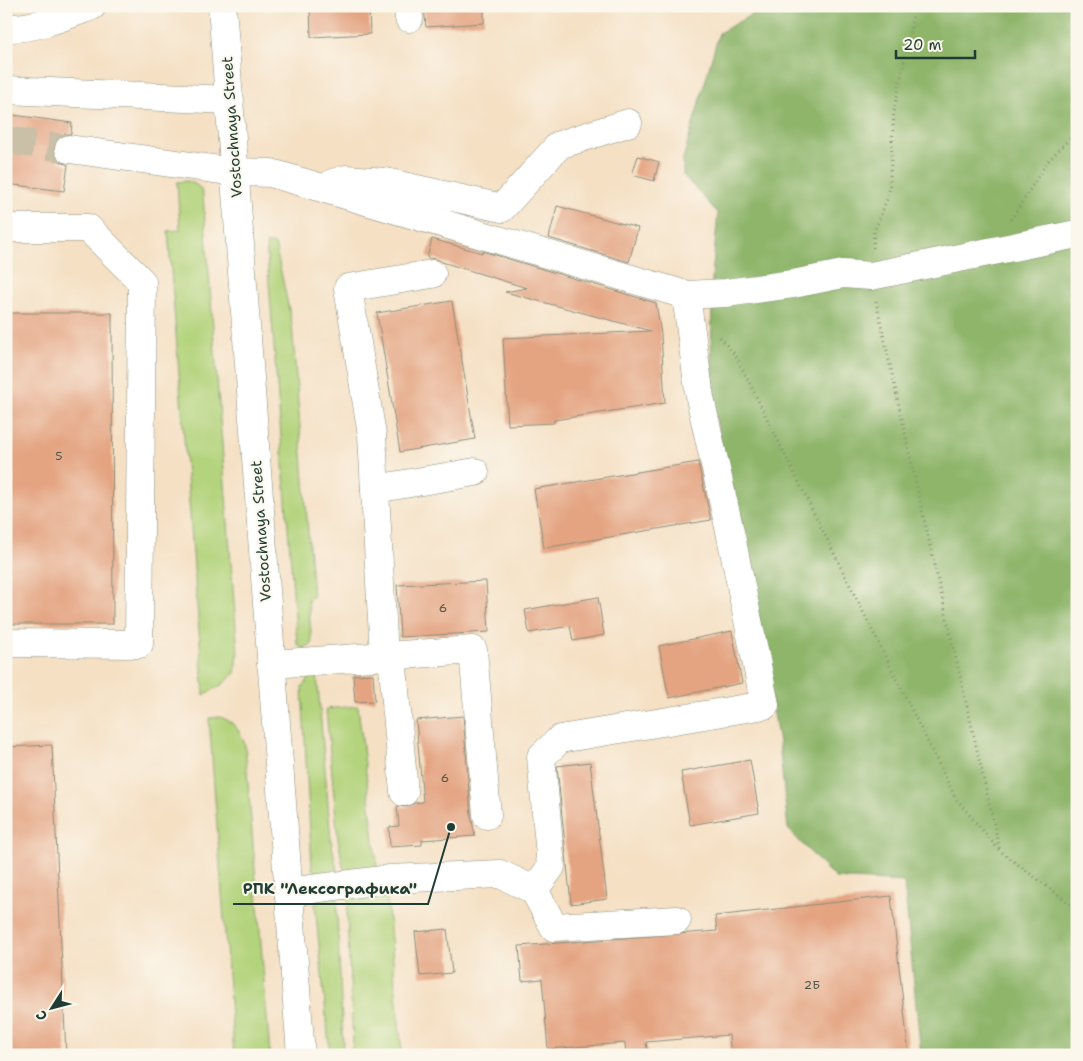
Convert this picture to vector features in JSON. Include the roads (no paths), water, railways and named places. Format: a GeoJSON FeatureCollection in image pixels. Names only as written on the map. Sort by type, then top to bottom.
{"type":"FeatureCollection","features":[{"type":"Feature","properties":{"kind":"street"},"geometry":{"type":"LineString","coordinates":[[6,28],[17,28],[56,19],[92,6]]}},
{"type":"Feature","properties":{"kind":"street","name":"Vostochnaya Street"},"geometry":{"type":"LineString","coordinates":[[222,6],[301,1055]]}},
{"type":"Feature","properties":{"kind":"street"},"geometry":{"type":"LineString","coordinates":[[6,90],[230,100]]}},
{"type":"Feature","properties":{"kind":"street"},"geometry":{"type":"LineString","coordinates":[[323,187],[346,179],[385,182],[502,208],[559,145],[628,123]]}},
{"type":"Feature","properties":{"kind":"street"},"geometry":{"type":"LineString","coordinates":[[70,149],[235,172],[271,173],[686,295],[735,292],[843,274],[871,276],[1077,234]]}},
{"type":"Feature","properties":{"kind":"street"},"geometry":{"type":"LineString","coordinates":[[6,228],[88,228],[142,282],[139,644],[6,643]]}},
{"type":"Feature","properties":{"kind":"street"},"geometry":{"type":"LineString","coordinates":[[404,792],[388,656],[372,435],[348,288],[432,274]]}},
{"type":"Feature","properties":{"kind":"street"},"geometry":{"type":"LineString","coordinates":[[534,890],[550,867],[541,757],[560,738],[765,705],[733,545],[700,398],[686,295]]}},
{"type":"Feature","properties":{"kind":"street"},"geometry":{"type":"LineString","coordinates":[[375,489],[475,472]]}},
{"type":"Feature","properties":{"kind":"street"},"geometry":{"type":"LineString","coordinates":[[271,664],[473,650],[487,815]]}},
{"type":"Feature","properties":{"kind":"street"},"geometry":{"type":"LineString","coordinates":[[288,892],[390,879],[500,874],[534,890],[554,927],[677,920]]}},
{"type":"Feature","properties":{"kind":"tunnel"},"geometry":{"type":"LineString","coordinates":[[6,140],[69,149]]}},
{"type":"Feature","properties":{"kind":"place","name":"РПК \"Лексографика\""},"geometry":{"type":"Point","coordinates":[451,827]}}]}
